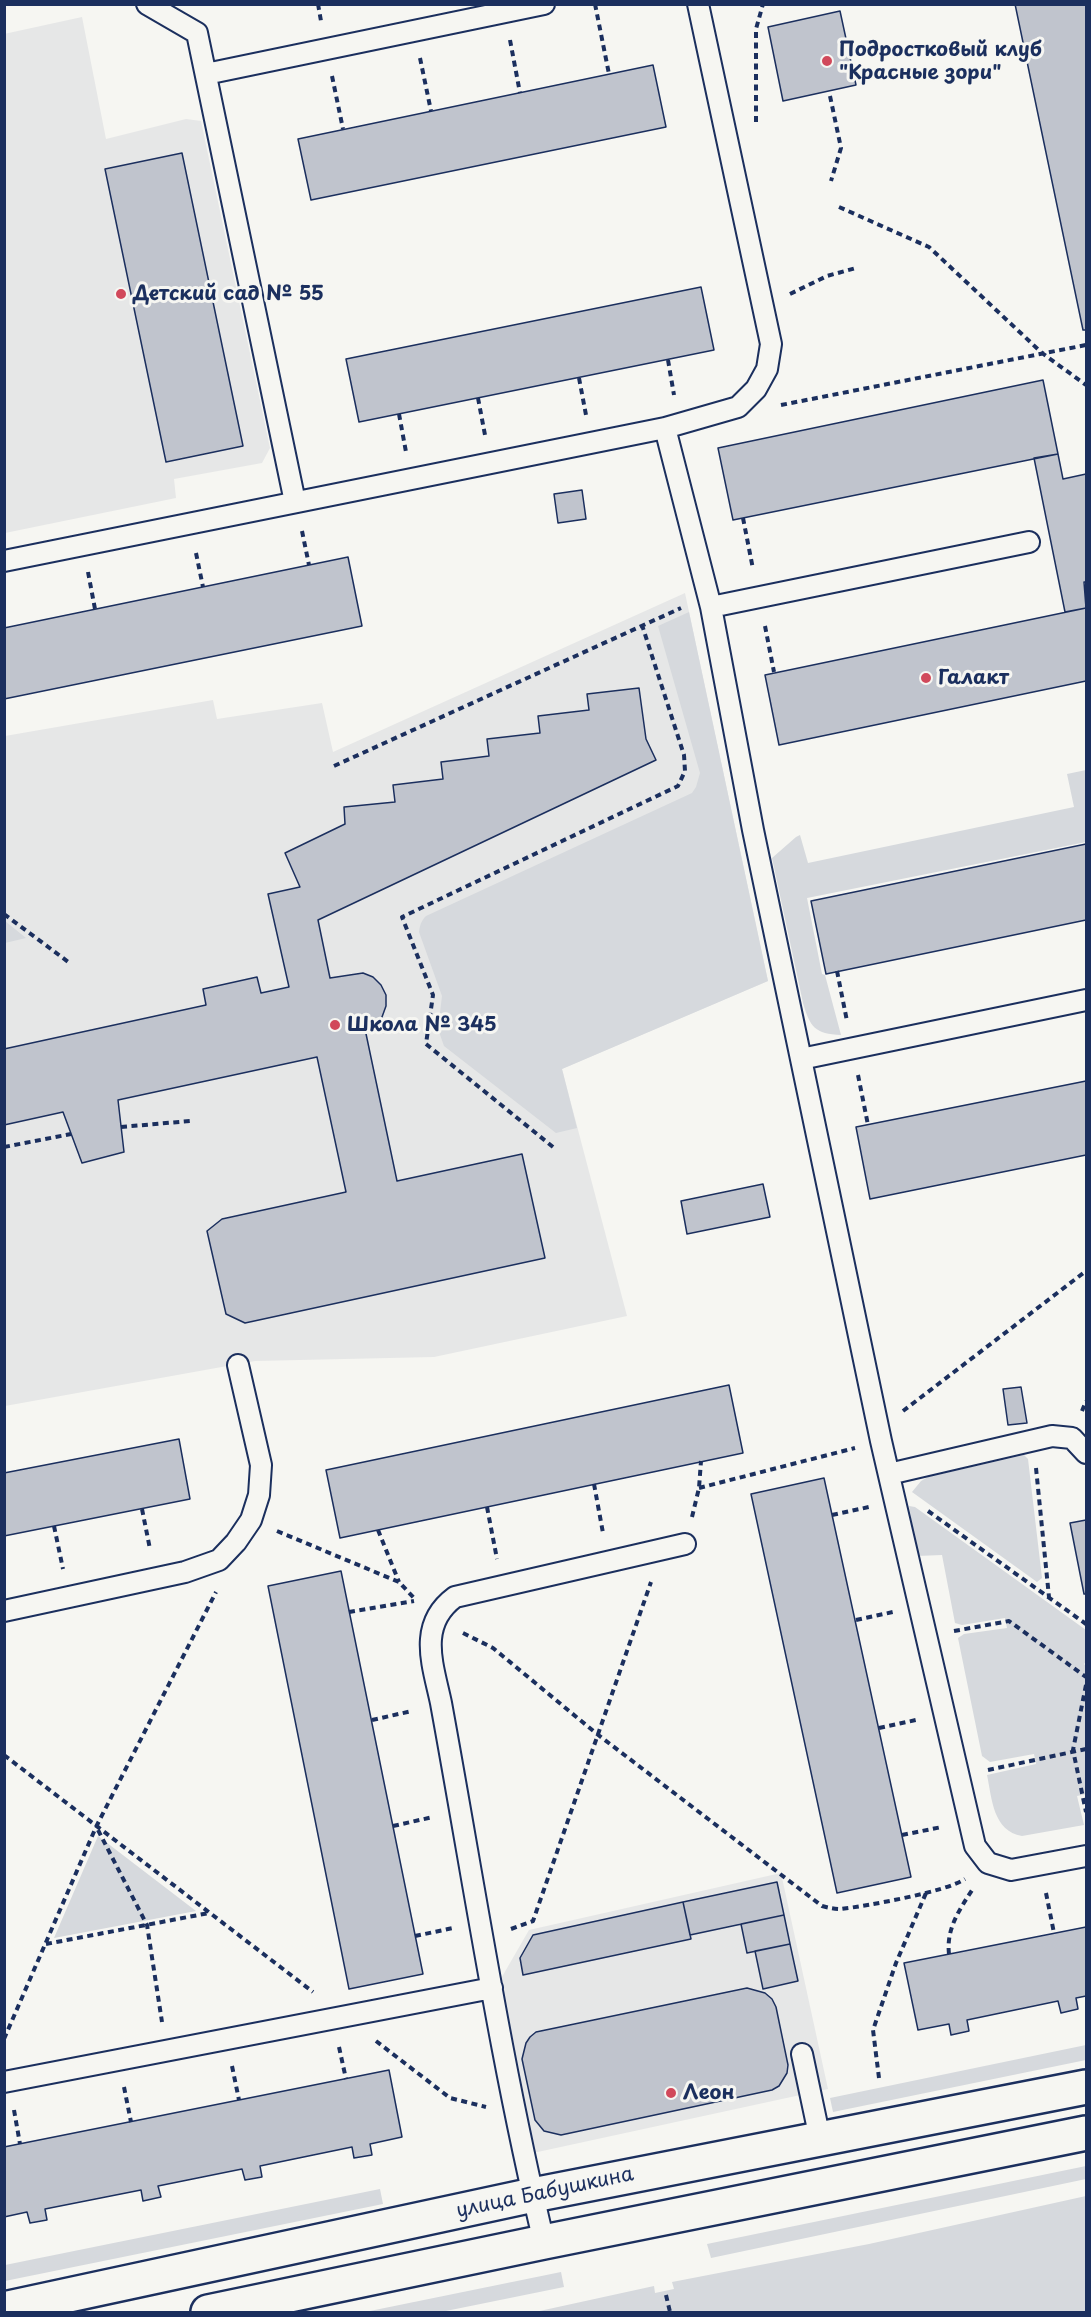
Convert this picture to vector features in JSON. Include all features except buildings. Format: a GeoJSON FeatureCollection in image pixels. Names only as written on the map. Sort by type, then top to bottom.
{"type":"FeatureCollection","features":[{"type":"Feature","properties":{"kind":"main road","name":"улица Бабушкина"},"geometry":{"type":"LineString","coordinates":[[4,2309],[533,2195],[1086,2087]]}},
{"type":"Feature","properties":{"kind":"main road"},"geometry":{"type":"LineString","coordinates":[[208,2313],[544,2242],[1086,2133]]}},
{"type":"Feature","properties":{"kind":"lane"},"geometry":{"type":"LineString","coordinates":[[147,4],[197,33],[295,502]]}},
{"type":"Feature","properties":{"kind":"lane"},"geometry":{"type":"LineString","coordinates":[[207,74],[544,4]]}},
{"type":"Feature","properties":{"kind":"lane"},"geometry":{"type":"LineString","coordinates":[[4,561],[665,428],[738,407],[756,389],[767,369],[771,344],[698,4]]}},
{"type":"Feature","properties":{"kind":"lane"},"geometry":{"type":"LineString","coordinates":[[665,428],[711,607],[753,830],[880,1435],[975,1846],[988,1863],[1011,1870],[1086,1856]]}},
{"type":"Feature","properties":{"kind":"lane"},"geometry":{"type":"LineString","coordinates":[[711,607],[1029,542]]}},
{"type":"Feature","properties":{"kind":"lane"},"geometry":{"type":"LineString","coordinates":[[801,1059],[1086,1000]]}},
{"type":"Feature","properties":{"kind":"lane"},"geometry":{"type":"LineString","coordinates":[[4,1611],[185,1572],[219,1560],[236,1542],[251,1520],[259,1495],[261,1466],[238,1365]]}},
{"type":"Feature","properties":{"kind":"lane"},"geometry":{"type":"LineString","coordinates":[[889,1474],[1052,1436],[1072,1438],[1086,1453]]}},
{"type":"Feature","properties":{"kind":"lane"},"geometry":{"type":"LineString","coordinates":[[544,2242],[492,1988],[431,1657],[430,1637],[435,1619],[442,1606],[455,1597],[685,1544]]}},
{"type":"Feature","properties":{"kind":"lane"},"geometry":{"type":"LineString","coordinates":[[4,2082],[492,1988]]}},
{"type":"Feature","properties":{"kind":"lane"},"geometry":{"type":"LineString","coordinates":[[802,2054],[820,2139]]}},
{"type":"Feature","properties":{"kind":"path"},"geometry":{"type":"LineString","coordinates":[[595,4],[609,74]]}},
{"type":"Feature","properties":{"kind":"path"},"geometry":{"type":"LineString","coordinates":[[756,130],[756,29],[763,4]]}},
{"type":"Feature","properties":{"kind":"path"},"geometry":{"type":"LineString","coordinates":[[504,13],[520,93]]}},
{"type":"Feature","properties":{"kind":"path"},"geometry":{"type":"LineString","coordinates":[[830,96],[841,148],[831,181]]}},
{"type":"Feature","properties":{"kind":"path"},"geometry":{"type":"LineString","coordinates":[[839,207],[929,247],[1042,353],[1086,385]]}},
{"type":"Feature","properties":{"kind":"path"},"geometry":{"type":"LineString","coordinates":[[768,327],[784,298],[827,276],[856,268]]}},
{"type":"Feature","properties":{"kind":"path"},"geometry":{"type":"LineString","coordinates":[[738,407],[759,409],[1086,345]]}},
{"type":"Feature","properties":{"kind":"path"},"geometry":{"type":"LineString","coordinates":[[579,378],[591,443]]}},
{"type":"Feature","properties":{"kind":"path"},"geometry":{"type":"LineString","coordinates":[[478,398],[490,463]]}},
{"type":"Feature","properties":{"kind":"path"},"geometry":{"type":"LineString","coordinates":[[399,414],[411,478]]}},
{"type":"Feature","properties":{"kind":"path"},"geometry":{"type":"LineString","coordinates":[[743,518],[745,532]]}},
{"type":"Feature","properties":{"kind":"path"},"geometry":{"type":"LineString","coordinates":[[83,545],[95,609]]}},
{"type":"Feature","properties":{"kind":"path"},"geometry":{"type":"LineString","coordinates":[[334,766],[688,605],[711,607]]}},
{"type":"Feature","properties":{"kind":"path"},"geometry":{"type":"LineString","coordinates":[[553,1147],[426,1044],[433,995],[402,917],[678,786],[685,771],[684,755],[642,625]]}},
{"type":"Feature","properties":{"kind":"path"},"geometry":{"type":"LineString","coordinates":[[771,660],[774,672]]}},
{"type":"Feature","properties":{"kind":"path"},"geometry":{"type":"LineString","coordinates":[[4,914],[71,964]]}},
{"type":"Feature","properties":{"kind":"path"},"geometry":{"type":"LineString","coordinates":[[837,971],[841,990]]}},
{"type":"Feature","properties":{"kind":"path"},"geometry":{"type":"LineString","coordinates":[[865,1107],[868,1125]]}},
{"type":"Feature","properties":{"kind":"path"},"geometry":{"type":"LineString","coordinates":[[121,1127],[190,1120]]}},
{"type":"Feature","properties":{"kind":"path"},"geometry":{"type":"LineString","coordinates":[[4,1147],[71,1134]]}},
{"type":"Feature","properties":{"kind":"path"},"geometry":{"type":"LineString","coordinates":[[699,1488],[880,1435],[1086,1271]]}},
{"type":"Feature","properties":{"kind":"path"},"geometry":{"type":"LineString","coordinates":[[1033,1440],[1049,1597]]}},
{"type":"Feature","properties":{"kind":"path"},"geometry":{"type":"LineString","coordinates":[[685,1544],[699,1488],[701,1461]]}},
{"type":"Feature","properties":{"kind":"path"},"geometry":{"type":"LineString","coordinates":[[594,1484],[609,1563]]}},
{"type":"Feature","properties":{"kind":"path"},"geometry":{"type":"LineString","coordinates":[[832,1515],[911,1498],[1086,1624]]}},
{"type":"Feature","properties":{"kind":"path"},"geometry":{"type":"LineString","coordinates":[[486,1507],[502,1586]]}},
{"type":"Feature","properties":{"kind":"path"},"geometry":{"type":"LineString","coordinates":[[142,1509],[156,1578]]}},
{"type":"Feature","properties":{"kind":"path"},"geometry":{"type":"LineString","coordinates":[[251,1520],[399,1582]]}},
{"type":"Feature","properties":{"kind":"path"},"geometry":{"type":"LineString","coordinates":[[54,1526],[68,1598]]}},
{"type":"Feature","properties":{"kind":"path"},"geometry":{"type":"LineString","coordinates":[[378,1530],[399,1582],[435,1619],[493,1648],[597,1734],[822,1906],[839,1909],[958,1884],[988,1863]]}},
{"type":"Feature","properties":{"kind":"path"},"geometry":{"type":"LineString","coordinates":[[415,1936],[482,1931],[533,1921],[662,1550]]}},
{"type":"Feature","properties":{"kind":"path"},"geometry":{"type":"LineString","coordinates":[[4,2039],[96,1827],[220,1584],[219,1560]]}},
{"type":"Feature","properties":{"kind":"path"},"geometry":{"type":"LineString","coordinates":[[350,1612],[416,1600]]}},
{"type":"Feature","properties":{"kind":"path"},"geometry":{"type":"LineString","coordinates":[[855,1620],[919,1606]]}},
{"type":"Feature","properties":{"kind":"path"},"geometry":{"type":"LineString","coordinates":[[926,1636],[1009,1621],[1086,1677]]}},
{"type":"Feature","properties":{"kind":"path"},"geometry":{"type":"LineString","coordinates":[[1086,1685],[1073,1750],[1086,1812]]}},
{"type":"Feature","properties":{"kind":"path"},"geometry":{"type":"LineString","coordinates":[[372,1720],[441,1703]]}},
{"type":"Feature","properties":{"kind":"path"},"geometry":{"type":"LineString","coordinates":[[879,1728],[944,1714]]}},
{"type":"Feature","properties":{"kind":"path"},"geometry":{"type":"LineString","coordinates":[[958,1776],[1086,1749]]}},
{"type":"Feature","properties":{"kind":"path"},"geometry":{"type":"LineString","coordinates":[[4,1755],[450,2098],[517,2115]]}},
{"type":"Feature","properties":{"kind":"path"},"geometry":{"type":"LineString","coordinates":[[393,1826],[461,1810]]}},
{"type":"Feature","properties":{"kind":"path"},"geometry":{"type":"LineString","coordinates":[[902,1835],[968,1821]]}},
{"type":"Feature","properties":{"kind":"path"},"geometry":{"type":"LineString","coordinates":[[96,1827],[147,1925],[167,2051]]}},
{"type":"Feature","properties":{"kind":"path"},"geometry":{"type":"LineString","coordinates":[[949,1954],[950,1930],[988,1863]]}},
{"type":"Feature","properties":{"kind":"path"},"geometry":{"type":"LineString","coordinates":[[1040,1864],[1054,1933]]}},
{"type":"Feature","properties":{"kind":"path"},"geometry":{"type":"LineString","coordinates":[[879,2078],[873,2031],[896,1964],[926,1892]]}},
{"type":"Feature","properties":{"kind":"path"},"geometry":{"type":"LineString","coordinates":[[46,1945],[209,1913]]}},
{"type":"Feature","properties":{"kind":"path"},"geometry":{"type":"LineString","coordinates":[[666,2295],[670,2313]]}},
{"type":"Feature","properties":{"kind":"shaded area","name":"Детский сад № 55"},"geometry":{"type":"Polygon","coordinates":[[[82,17],[106,139],[186,119],[201,121],[270,448],[262,463],[174,479],[176,498],[5,533],[4,34],[82,17]]]}},
{"type":"Feature","properties":{"kind":"shaded area","name":"Школа № 345"},"geometry":{"type":"Polygon","coordinates":[[[685,593],[768,981],[562,1069],[627,1316],[434,1357],[255,1361],[5,1406],[5,736],[213,700],[217,719],[322,703],[333,752],[685,593]]]}},
{"type":"Feature","properties":{"kind":"shaded area"},"geometry":{"type":"Polygon","coordinates":[[[689,612],[768,981],[562,1069],[577,1128],[556,1133],[444,1046],[438,1029],[442,996],[419,932],[420,925],[426,916],[692,793],[700,773],[658,626],[689,612]]]}},
{"type":"Feature","properties":{"kind":"shaded area"},"geometry":{"type":"Polygon","coordinates":[[[1086,770],[1086,842],[807,898],[822,974],[825,975],[841,1035],[825,1033],[815,1028],[808,1018],[803,1003],[772,858],[800,835],[808,863],[1074,807],[1067,774],[1086,770]]]}},
{"type":"Feature","properties":{"kind":"shaded area"},"geometry":{"type":"Polygon","coordinates":[[[5,921],[26,938],[5,943],[5,921]]]}},
{"type":"Feature","properties":{"kind":"shaded area"},"geometry":{"type":"Polygon","coordinates":[[[1024,1455],[1028,1459],[1042,1578],[1037,1582],[912,1492],[921,1481],[928,1477],[1024,1455]]]}},
{"type":"Feature","properties":{"kind":"shaded area"},"geometry":{"type":"Polygon","coordinates":[[[909,1506],[915,1507],[1086,1630],[1086,1662],[1084,1664],[1086,1666],[1086,1794],[1077,1796],[1084,1825],[1022,1836],[1012,1833],[1000,1821],[993,1804],[987,1775],[1036,1764],[1034,1754],[990,1762],[982,1756],[958,1638],[964,1634],[1007,1628],[1005,1618],[962,1625],[955,1623],[942,1555],[917,1556],[909,1506]]]}},
{"type":"Feature","properties":{"kind":"shaded area"},"geometry":{"type":"Polygon","coordinates":[[[98,1836],[196,1911],[54,1938],[98,1836]]]}},
{"type":"Feature","properties":{"kind":"shaded area"},"geometry":{"type":"Polygon","coordinates":[[[781,1873],[828,2089],[533,2153],[499,1982],[529,1930],[781,1873]]]}},
{"type":"Feature","properties":{"kind":"shaded area"},"geometry":{"type":"Polygon","coordinates":[[[1086,2045],[1086,2060],[833,2112],[830,2098],[1086,2045]]]}},
{"type":"Feature","properties":{"kind":"shaded area"},"geometry":{"type":"Polygon","coordinates":[[[1086,2166],[1086,2179],[711,2258],[707,2244],[1086,2166]]]}},
{"type":"Feature","properties":{"kind":"shaded area"},"geometry":{"type":"Polygon","coordinates":[[[380,2189],[383,2204],[5,2281],[5,2265],[380,2189]]]}},
{"type":"Feature","properties":{"kind":"shaded area"},"geometry":{"type":"Polygon","coordinates":[[[1086,2196],[1086,2312],[535,2312],[654,2286],[655,2293],[674,2289],[672,2282],[869,2244],[1086,2196]]]}},
{"type":"Feature","properties":{"kind":"shaded area"},"geometry":{"type":"Polygon","coordinates":[[[561,2272],[564,2287],[441,2312],[365,2312],[561,2272]]]}},
{"type":"Feature","properties":{"kind":"place","name":"Подростковый клуб \"Красные зори\""},"geometry":{"type":"Point","coordinates":[827,61]}},
{"type":"Feature","properties":{"kind":"place","name":"Детский сад № 55"},"geometry":{"type":"Point","coordinates":[121,294]}},
{"type":"Feature","properties":{"kind":"place","name":"Галакт"},"geometry":{"type":"Point","coordinates":[926,678]}},
{"type":"Feature","properties":{"kind":"place","name":"Школа № 345"},"geometry":{"type":"Point","coordinates":[335,1025]}},
{"type":"Feature","properties":{"kind":"place","name":"Леон"},"geometry":{"type":"Point","coordinates":[671,2093]}}]}
